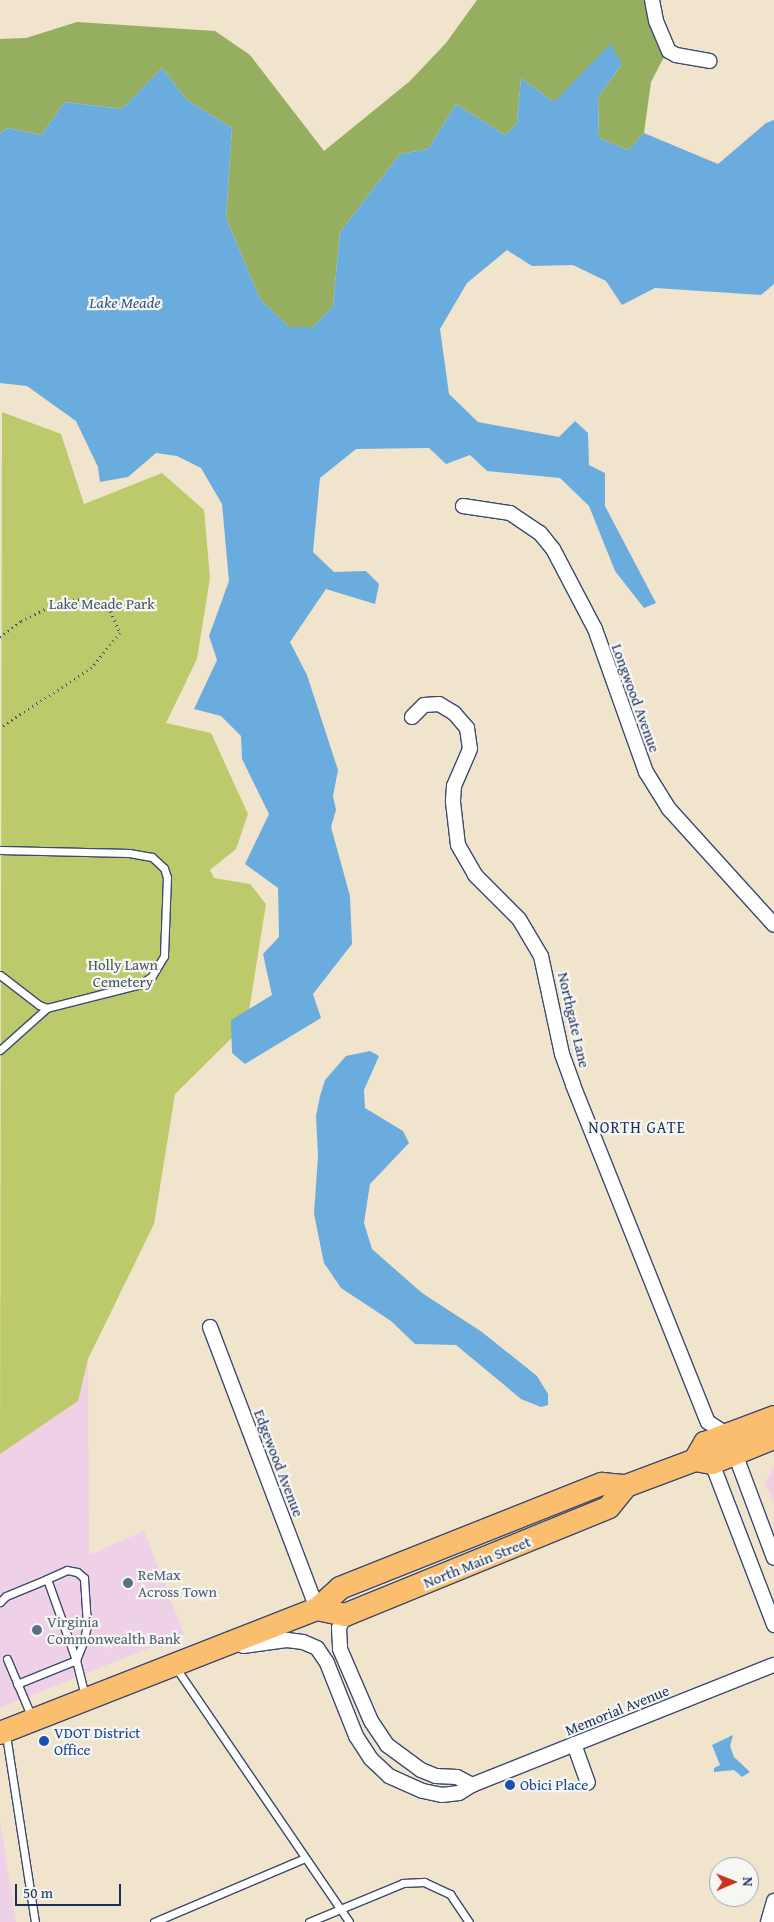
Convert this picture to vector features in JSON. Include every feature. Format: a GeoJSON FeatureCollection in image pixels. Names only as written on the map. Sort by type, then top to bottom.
{"type":"FeatureCollection","features":[{"type":"Feature","properties":{"kind":"main road","name":"North Main Street"},"geometry":{"type":"LineString","coordinates":[[345,1615],[609,1507],[626,1486],[715,1447],[774,1417]]}},
{"type":"Feature","properties":{"kind":"main road","name":"North Main Street"},"geometry":{"type":"LineString","coordinates":[[715,1447],[774,1438]]}},
{"type":"Feature","properties":{"kind":"main road","name":"North Main Street"},"geometry":{"type":"LineString","coordinates":[[3,1732],[317,1610],[340,1588],[434,1550],[602,1484],[626,1486]]}},
{"type":"Feature","properties":{"kind":"main road"},"geometry":{"type":"LineString","coordinates":[[317,1610],[345,1615]]}},
{"type":"Feature","properties":{"kind":"street"},"geometry":{"type":"LineString","coordinates":[[652,0],[656,20],[669,51],[676,55],[709,61]]}},
{"type":"Feature","properties":{"kind":"street","name":"Longwood Avenue"},"geometry":{"type":"LineString","coordinates":[[463,506],[510,513],[540,533],[553,548],[595,629],[646,772],[668,809],[774,925]]}},
{"type":"Feature","properties":{"kind":"street","name":"Northgate Lane"},"geometry":{"type":"LineString","coordinates":[[412,717],[424,705],[439,704],[454,713],[467,728],[470,749],[454,786],[452,802],[458,845],[475,875],[519,919],[542,956],[562,1054],[715,1447]]}},
{"type":"Feature","properties":{"kind":"street","name":"Edgewood Avenue"},"geometry":{"type":"LineString","coordinates":[[210,1327],[317,1610]]}},
{"type":"Feature","properties":{"kind":"street"},"geometry":{"type":"LineString","coordinates":[[715,1447],[774,1558]]}},
{"type":"Feature","properties":{"kind":"street"},"geometry":{"type":"LineString","coordinates":[[715,1447],[774,1625]]}},
{"type":"Feature","properties":{"kind":"street"},"geometry":{"type":"LineString","coordinates":[[345,1615],[339,1628],[340,1649],[371,1721],[386,1745],[421,1770],[436,1776],[457,1777],[472,1785]]}},
{"type":"Feature","properties":{"kind":"street","name":"Memorial Avenue"},"geometry":{"type":"LineString","coordinates":[[208,1652],[287,1640],[303,1642],[317,1648],[356,1736],[379,1768],[423,1791],[442,1795],[459,1793],[472,1785],[774,1665]]}},
{"type":"Feature","properties":{"kind":"street"},"geometry":{"type":"LineString","coordinates":[[574,1744],[588,1783]]}},
{"type":"Feature","properties":{"kind":"street"},"geometry":{"type":"LineString","coordinates":[[768,1922],[774,1901]]}},
{"type":"Feature","properties":{"kind":"lane"},"geometry":{"type":"LineString","coordinates":[[0,850],[129,853],[152,857],[164,868],[167,876],[164,956],[152,976],[141,984],[47,1008],[0,1050]]}},
{"type":"Feature","properties":{"kind":"lane"},"geometry":{"type":"LineString","coordinates":[[0,974],[39,1005],[47,1008]]}},
{"type":"Feature","properties":{"kind":"lane"},"geometry":{"type":"LineString","coordinates":[[0,1602],[6,1596],[67,1570],[77,1572],[84,1578],[87,1625],[76,1660]]}},
{"type":"Feature","properties":{"kind":"lane"},"geometry":{"type":"LineString","coordinates":[[47,1579],[76,1660],[85,1700]]}},
{"type":"Feature","properties":{"kind":"lane"},"geometry":{"type":"LineString","coordinates":[[7,1659],[33,1720]]}},
{"type":"Feature","properties":{"kind":"lane"},"geometry":{"type":"LineString","coordinates":[[17,1684],[76,1660]]}},
{"type":"Feature","properties":{"kind":"lane"},"geometry":{"type":"LineString","coordinates":[[174,1664],[349,1922]]}},
{"type":"Feature","properties":{"kind":"lane"},"geometry":{"type":"LineString","coordinates":[[3,1732],[35,1922]]}},
{"type":"Feature","properties":{"kind":"lane"},"geometry":{"type":"LineString","coordinates":[[154,1922],[305,1858]]}},
{"type":"Feature","properties":{"kind":"lane"},"geometry":{"type":"LineString","coordinates":[[309,1922],[403,1882],[424,1882],[450,1894],[469,1922]]}},
{"type":"Feature","properties":{"kind":"path"},"geometry":{"type":"LineString","coordinates":[[0,637],[22,621],[63,600],[94,599],[111,611],[120,634],[92,668],[0,728]]}},
{"type":"Feature","properties":{"kind":"shaded area"},"geometry":{"type":"Polygon","coordinates":[[[88,1359],[89,1555],[144,1531],[184,1634],[0,1708],[0,1454],[78,1401],[88,1359]]]}},
{"type":"Feature","properties":{"kind":"shaded area"},"geometry":{"type":"Polygon","coordinates":[[[774,1465],[774,1504],[765,1483],[774,1465]]]}},
{"type":"Feature","properties":{"kind":"shaded area"},"geometry":{"type":"Polygon","coordinates":[[[0,1821],[16,1922],[0,1922],[0,1821]]]}},
{"type":"Feature","properties":{"kind":"green space"},"geometry":{"type":"Polygon","coordinates":[[[477,0],[647,0],[664,57],[651,82],[644,133],[628,150],[599,138],[598,97],[622,64],[554,102],[521,78],[517,123],[505,135],[456,104],[428,149],[400,154],[340,232],[333,306],[313,327],[289,327],[260,299],[226,218],[232,128],[187,100],[162,68],[122,109],[65,102],[41,135],[8,128],[0,133],[0,39],[26,38],[77,22],[215,31],[250,55],[324,151],[410,81],[446,43],[477,0]]]}},
{"type":"Feature","properties":{"kind":"green space"},"geometry":{"type":"Polygon","coordinates":[[[2,412],[61,434],[84,504],[162,473],[204,510],[210,578],[197,659],[166,723],[211,733],[248,814],[236,849],[210,870],[214,878],[250,884],[266,904],[247,1023],[175,1094],[154,1224],[88,1359],[78,1401],[0,1454],[2,412]]]}},
{"type":"Feature","properties":{"kind":"water","name":"Lake Meade"},"geometry":{"type":"Polygon","coordinates":[[[610,44],[622,64],[598,97],[599,138],[628,150],[644,133],[718,164],[766,123],[774,120],[774,284],[761,295],[655,288],[622,305],[606,281],[573,265],[532,266],[507,250],[467,283],[440,329],[449,394],[478,422],[559,437],[575,421],[588,433],[589,465],[605,473],[605,506],[656,603],[644,608],[615,571],[589,506],[560,478],[487,471],[470,455],[446,464],[429,448],[356,449],[320,478],[313,552],[334,572],[366,571],[379,584],[375,604],[326,589],[290,642],[307,675],[338,770],[333,796],[336,810],[331,827],[350,896],[352,944],[313,994],[321,1018],[245,1064],[232,1053],[231,1020],[272,995],[263,954],[279,937],[278,888],[245,864],[269,814],[242,759],[241,736],[221,716],[194,709],[217,660],[209,636],[229,581],[222,504],[201,468],[177,456],[156,453],[128,477],[100,482],[98,467],[76,421],[27,386],[0,383],[0,133],[8,128],[41,135],[65,102],[122,109],[162,68],[187,100],[232,128],[226,218],[260,299],[289,327],[313,327],[333,306],[340,232],[400,154],[428,149],[456,104],[505,135],[517,123],[521,78],[554,102],[610,44]]]}},
{"type":"Feature","properties":{"kind":"water"},"geometry":{"type":"Polygon","coordinates":[[[370,1051],[379,1056],[364,1090],[365,1108],[403,1131],[409,1143],[370,1184],[364,1223],[372,1249],[422,1293],[482,1332],[537,1376],[548,1394],[548,1405],[541,1407],[521,1399],[456,1345],[415,1344],[391,1321],[341,1288],[324,1263],[314,1214],[318,1156],[316,1116],[320,1096],[325,1080],[346,1056],[370,1051]]]}},
{"type":"Feature","properties":{"kind":"water"},"geometry":{"type":"Polygon","coordinates":[[[733,1735],[730,1746],[734,1757],[750,1772],[742,1777],[734,1770],[714,1772],[714,1768],[720,1765],[712,1745],[733,1735]]]}},
{"type":"Feature","properties":{"kind":"place","name":"ReMax Across Town"},"geometry":{"type":"Point","coordinates":[128,1583]}},
{"type":"Feature","properties":{"kind":"place","name":"Virginia Commonwealth Bank"},"geometry":{"type":"Point","coordinates":[37,1630]}},
{"type":"Feature","properties":{"kind":"place","name":"VDOT District Office"},"geometry":{"type":"Point","coordinates":[44,1741]}},
{"type":"Feature","properties":{"kind":"place","name":"Obici Place"},"geometry":{"type":"Point","coordinates":[510,1785]}},
{"type":"Feature","properties":{"kind":"district","name":"NORTH GATE"},"geometry":{"type":"Point","coordinates":[637,1127]}},
{"type":"Feature","properties":{"kind":"park label","name":"Lake Meade Park"},"geometry":{"type":"Point","coordinates":[102,604]}},
{"type":"Feature","properties":{"kind":"park label","name":"Holly Lawn Cemetery"},"geometry":{"type":"Point","coordinates":[123,972]}}]}
